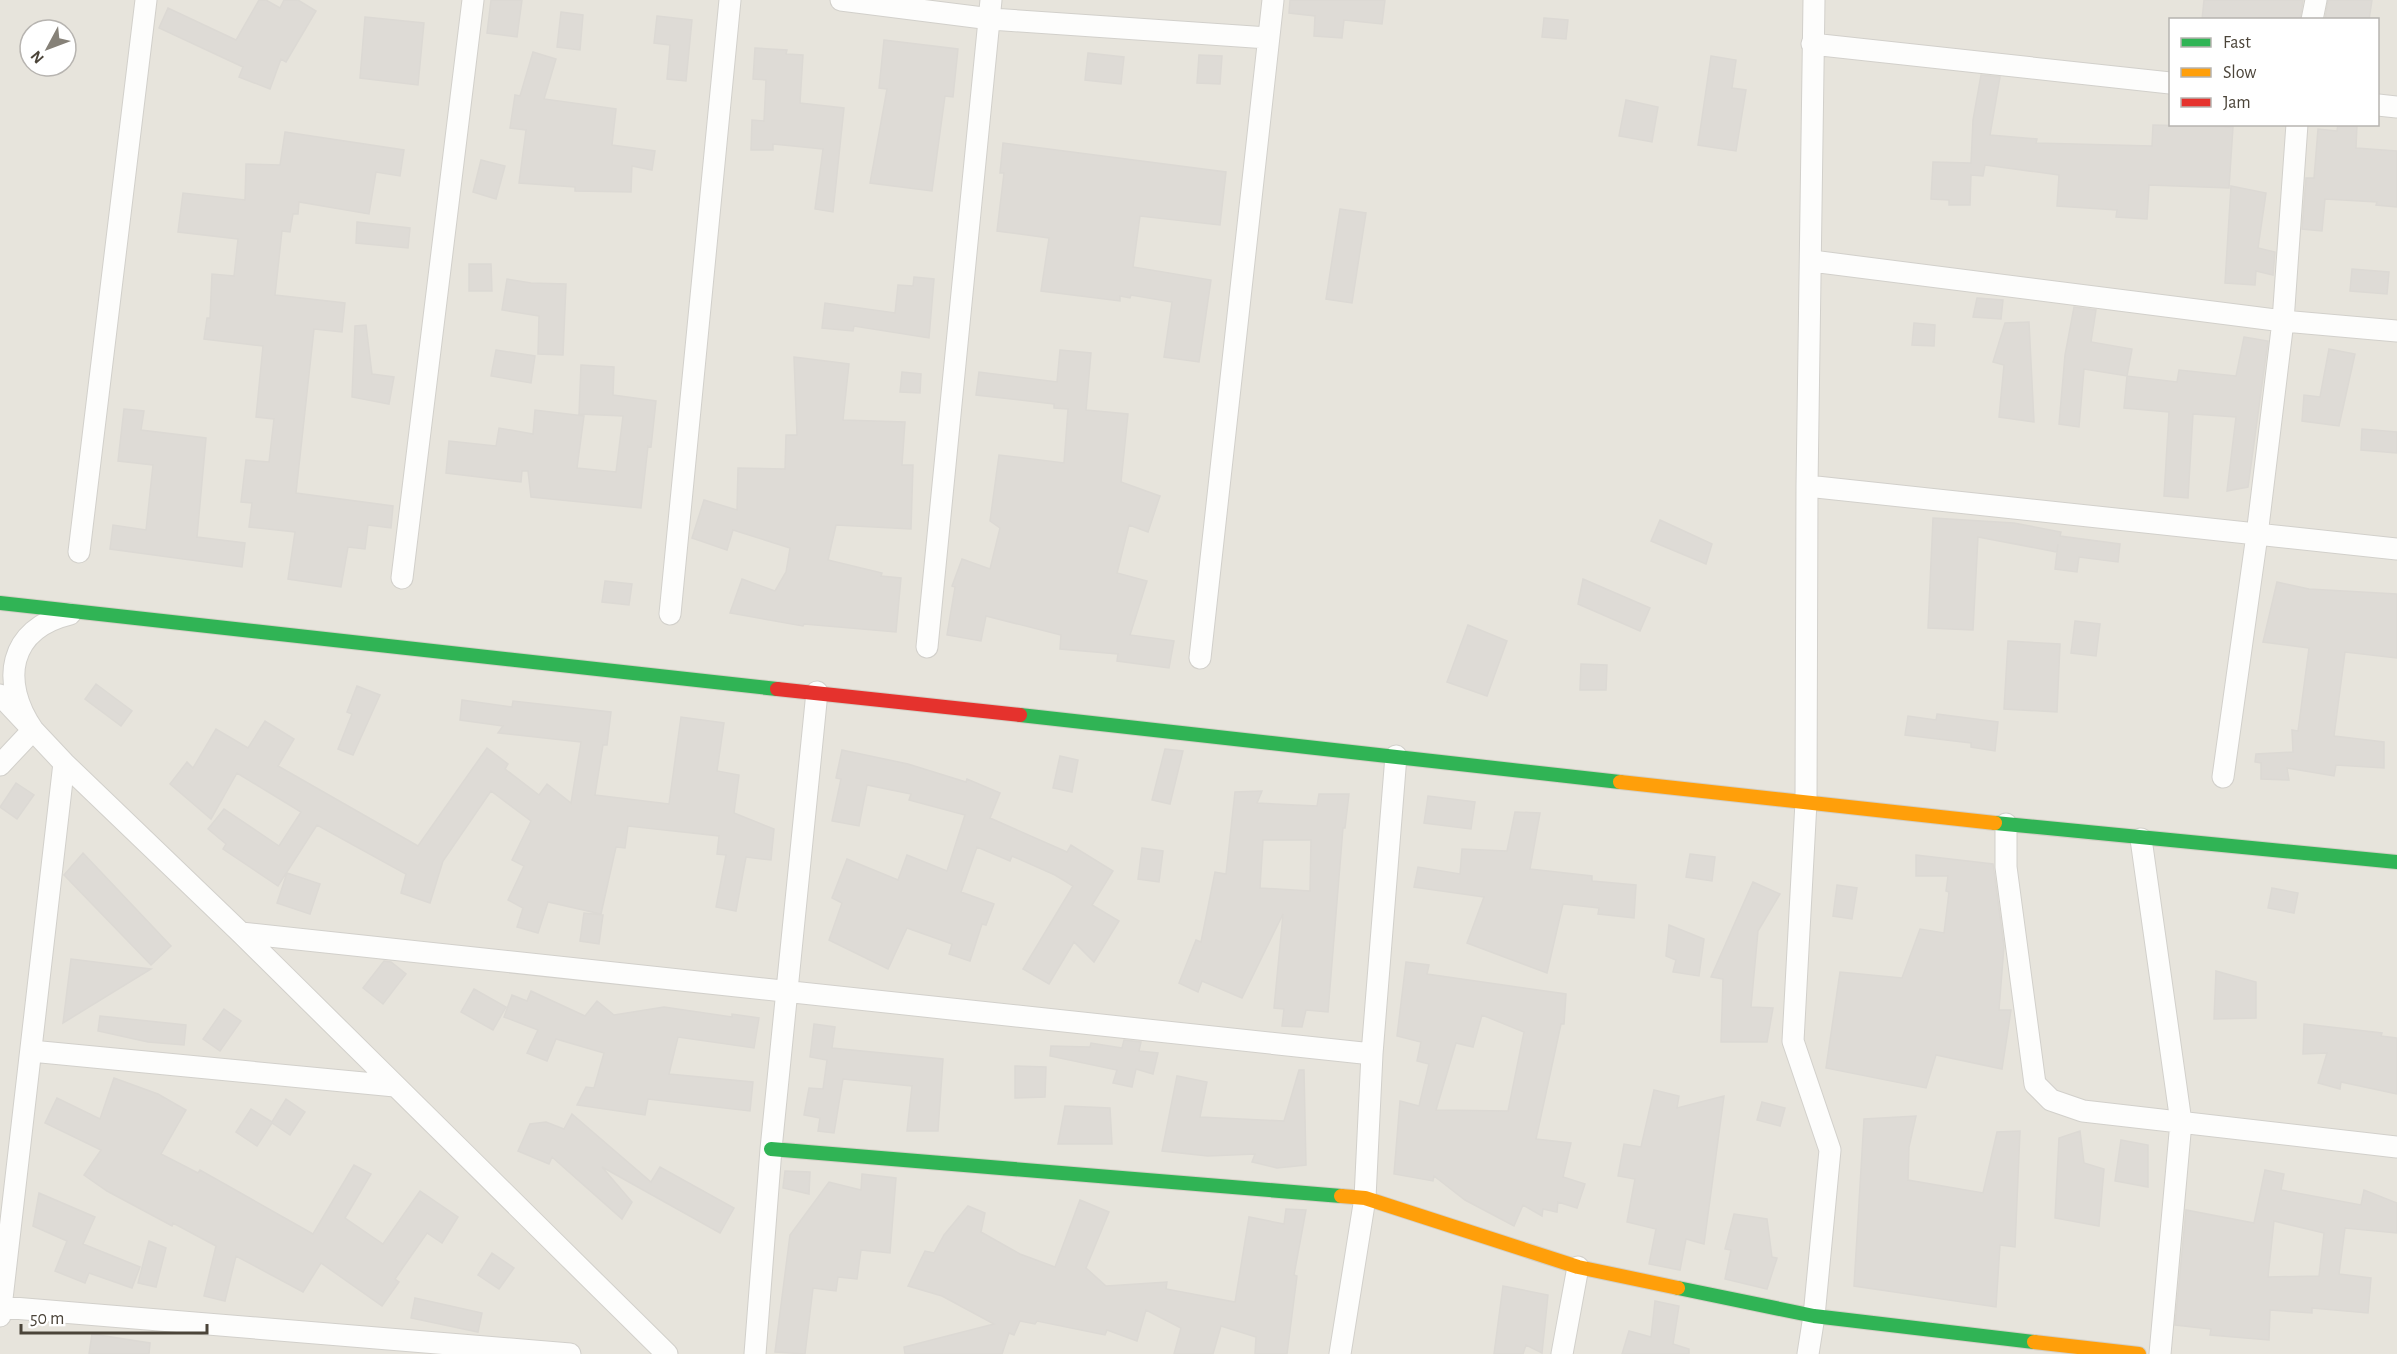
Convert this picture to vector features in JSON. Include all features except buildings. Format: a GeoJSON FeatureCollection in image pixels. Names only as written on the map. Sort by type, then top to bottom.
{"type":"FeatureCollection","features":[{"type":"Feature","properties":{"kind":"street"},"geometry":{"type":"LineString","coordinates":[[80,552],[146,0]]}},
{"type":"Feature","properties":{"kind":"street"},"geometry":{"type":"LineString","coordinates":[[402,578],[473,0]]}},
{"type":"Feature","properties":{"kind":"street"},"geometry":{"type":"LineString","coordinates":[[670,614],[730,0]]}},
{"type":"Feature","properties":{"kind":"street"},"geometry":{"type":"LineString","coordinates":[[841,0],[991,10],[1268,38]]}},
{"type":"Feature","properties":{"kind":"street"},"geometry":{"type":"LineString","coordinates":[[1200,658],[1273,0]]}},
{"type":"Feature","properties":{"kind":"street"},"geometry":{"type":"LineString","coordinates":[[1808,1354],[1814,1316],[1830,1150],[1793,1041],[1806,802],[1807,486],[1814,0]]}},
{"type":"Feature","properties":{"kind":"street"},"geometry":{"type":"LineString","coordinates":[[2312,18],[2316,0]]}},
{"type":"Feature","properties":{"kind":"street"},"geometry":{"type":"LineString","coordinates":[[927,647],[991,10]]}},
{"type":"Feature","properties":{"kind":"street"},"geometry":{"type":"LineString","coordinates":[[1812,44],[2169,83]]}},
{"type":"Feature","properties":{"kind":"street"},"geometry":{"type":"LineString","coordinates":[[2379,105],[2397,106]]}},
{"type":"Feature","properties":{"kind":"street"},"geometry":{"type":"LineString","coordinates":[[2223,777],[2257,535],[2283,321],[2297,126]]}},
{"type":"Feature","properties":{"kind":"street"},"geometry":{"type":"LineString","coordinates":[[1812,261],[2283,321],[2397,331]]}},
{"type":"Feature","properties":{"kind":"street"},"geometry":{"type":"LineString","coordinates":[[1807,486],[2397,549]]}},
{"type":"Feature","properties":{"kind":"street"},"geometry":{"type":"LineString","coordinates":[[0,603],[2141,839],[2397,862]]}},
{"type":"Feature","properties":{"kind":"street"},"geometry":{"type":"LineString","coordinates":[[33,730],[22,716],[13,695],[11,671],[18,650],[32,631],[51,618],[93,612]]}},
{"type":"Feature","properties":{"kind":"street"},"geometry":{"type":"LineString","coordinates":[[755,1354],[771,1149],[817,692]]}},
{"type":"Feature","properties":{"kind":"street"},"geometry":{"type":"LineString","coordinates":[[0,695],[64,763],[241,933],[667,1354]]}},
{"type":"Feature","properties":{"kind":"street"},"geometry":{"type":"LineString","coordinates":[[0,765],[33,730]]}},
{"type":"Feature","properties":{"kind":"street"},"geometry":{"type":"LineString","coordinates":[[1340,1354],[1365,1198],[1372,1054],[1396,756]]}},
{"type":"Feature","properties":{"kind":"street"},"geometry":{"type":"LineString","coordinates":[[0,1316],[64,763]]}},
{"type":"Feature","properties":{"kind":"street"},"geometry":{"type":"LineString","coordinates":[[2006,824],[2006,867],[2035,1084],[2051,1100],[2083,1112],[2397,1147]]}},
{"type":"Feature","properties":{"kind":"street"},"geometry":{"type":"LineString","coordinates":[[2141,839],[2181,1122],[2160,1354]]}},
{"type":"Feature","properties":{"kind":"street"},"geometry":{"type":"LineString","coordinates":[[241,933],[1372,1054]]}},
{"type":"Feature","properties":{"kind":"street"},"geometry":{"type":"LineString","coordinates":[[31,1051],[394,1086]]}},
{"type":"Feature","properties":{"kind":"street"},"geometry":{"type":"LineString","coordinates":[[771,1149],[1365,1198],[1578,1268],[1814,1316],[2139,1354]]}},
{"type":"Feature","properties":{"kind":"street"},"geometry":{"type":"LineString","coordinates":[[1562,1354],[1578,1268]]}},
{"type":"Feature","properties":{"kind":"street"},"geometry":{"type":"LineString","coordinates":[[1,1307],[570,1354]]}},
{"type":"Feature","properties":{"kind":"shaded area"},"geometry":{"type":"Polygon","coordinates":[[[0,0],[2397,0],[2397,1354],[0,1354],[0,0]]]}},
{"type":"Feature","properties":{"kind":"traffic: fast"},"geometry":{"type":"LineString","coordinates":[[0,603],[777,689]]}},
{"type":"Feature","properties":{"kind":"traffic: fast"},"geometry":{"type":"LineString","coordinates":[[1020,715],[1620,782]]}},
{"type":"Feature","properties":{"kind":"traffic: fast"},"geometry":{"type":"LineString","coordinates":[[1995,823],[2397,862]]}},
{"type":"Feature","properties":{"kind":"traffic: fast"},"geometry":{"type":"LineString","coordinates":[[771,1149],[1341,1196]]}},
{"type":"Feature","properties":{"kind":"traffic: fast"},"geometry":{"type":"LineString","coordinates":[[1678,1288],[1814,1316],[2034,1342]]}},
{"type":"Feature","properties":{"kind":"traffic: slow"},"geometry":{"type":"LineString","coordinates":[[1620,782],[1995,823]]}},
{"type":"Feature","properties":{"kind":"traffic: slow"},"geometry":{"type":"LineString","coordinates":[[1341,1196],[1365,1198],[1578,1267],[1678,1288]]}},
{"type":"Feature","properties":{"kind":"traffic: slow"},"geometry":{"type":"LineString","coordinates":[[2034,1342],[2139,1354]]}},
{"type":"Feature","properties":{"kind":"traffic: jam"},"geometry":{"type":"LineString","coordinates":[[777,689],[1020,715]]}}]}
